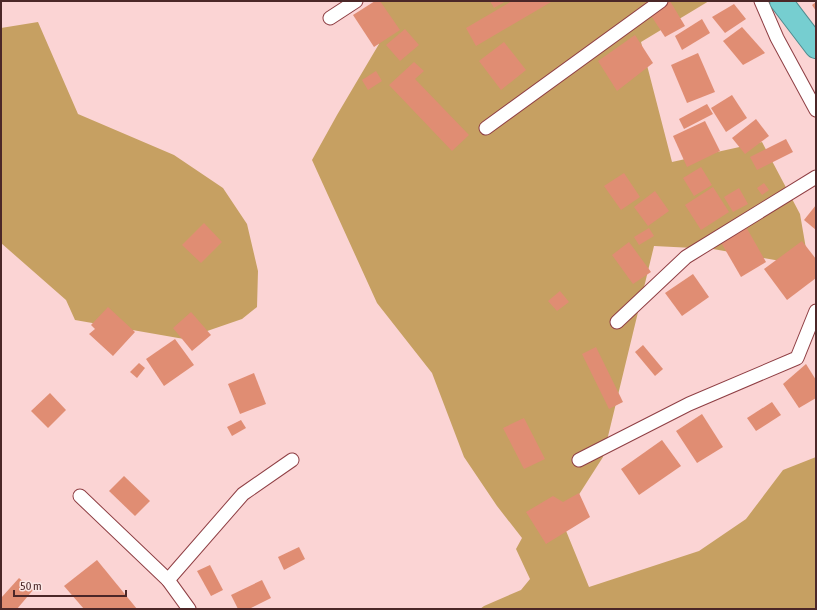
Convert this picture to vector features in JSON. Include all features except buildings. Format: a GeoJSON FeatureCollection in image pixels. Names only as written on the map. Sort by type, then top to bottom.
{"type":"FeatureCollection","features":[{"type":"Feature","properties":{"kind":"highway"},"geometry":{"type":"LineString","coordinates":[[781,1],[816,47]]}},
{"type":"Feature","properties":{"kind":"street"},"geometry":{"type":"LineString","coordinates":[[330,18],[356,1]]}},
{"type":"Feature","properties":{"kind":"street"},"geometry":{"type":"LineString","coordinates":[[486,128],[661,1]]}},
{"type":"Feature","properties":{"kind":"street"},"geometry":{"type":"LineString","coordinates":[[761,1],[777,38],[816,110]]}},
{"type":"Feature","properties":{"kind":"street"},"geometry":{"type":"LineString","coordinates":[[617,322],[686,257],[816,177]]}},
{"type":"Feature","properties":{"kind":"street"},"geometry":{"type":"LineString","coordinates":[[579,460],[689,404],[797,358],[816,311]]}},
{"type":"Feature","properties":{"kind":"street"},"geometry":{"type":"LineString","coordinates":[[168,580],[243,494],[292,460]]}},
{"type":"Feature","properties":{"kind":"street"},"geometry":{"type":"LineString","coordinates":[[80,496],[168,580],[189,609]]}},
{"type":"Feature","properties":{"kind":"shaded area"},"geometry":{"type":"Polygon","coordinates":[[[379,1],[709,1],[641,42],[672,162],[762,142],[800,214],[809,266],[713,249],[654,246],[603,457],[562,521],[589,587],[699,551],[746,519],[783,470],[816,457],[816,609],[480,609],[521,590],[530,579],[516,549],[522,538],[497,506],[464,457],[432,373],[377,303],[312,160],[379,44],[379,1]]]}},
{"type":"Feature","properties":{"kind":"shaded area"},"geometry":{"type":"Polygon","coordinates":[[[38,22],[78,114],[174,155],[223,188],[247,224],[258,271],[257,307],[242,319],[184,339],[75,320],[66,300],[1,243],[1,28],[38,22]]]}}]}
